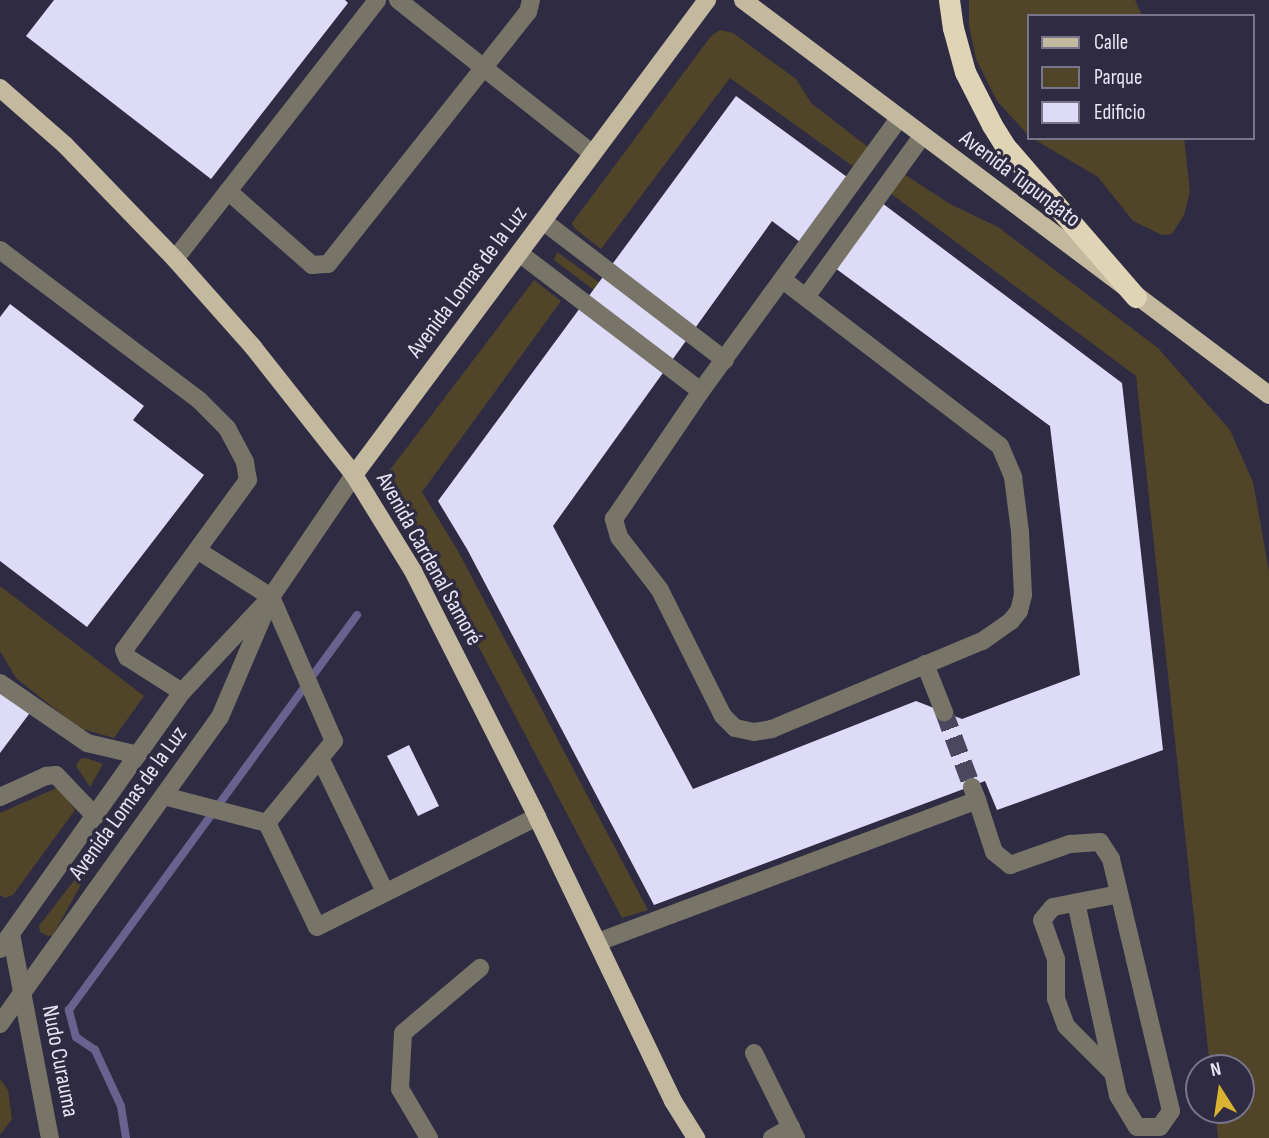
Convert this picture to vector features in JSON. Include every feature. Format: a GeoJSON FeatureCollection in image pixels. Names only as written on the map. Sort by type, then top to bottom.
{"type":"FeatureCollection","features":[{"type":"Feature","properties":{"kind":"highway"},"geometry":{"type":"LineString","coordinates":[[950,0],[953,28],[965,72],[1005,146],[1136,297]]}},
{"type":"Feature","properties":{"kind":"main road","name":"Avenida Lomas de la Luz"},"geometry":{"type":"LineString","coordinates":[[354,475],[707,0]]}},
{"type":"Feature","properties":{"kind":"main road","name":"Avenida Tupungato"},"geometry":{"type":"LineString","coordinates":[[743,0],[1269,395]]}},
{"type":"Feature","properties":{"kind":"main road","name":"Avenida Cardenal Samoré"},"geometry":{"type":"LineString","coordinates":[[0,88],[65,145],[175,259],[253,347],[354,475],[413,571],[537,817],[673,1101],[696,1138]]}},
{"type":"Feature","properties":{"kind":"street"},"geometry":{"type":"LineString","coordinates":[[175,259],[377,0]]}},
{"type":"Feature","properties":{"kind":"street"},"geometry":{"type":"LineString","coordinates":[[398,0],[593,154]]}},
{"type":"Feature","properties":{"kind":"street"},"geometry":{"type":"LineString","coordinates":[[228,191],[312,265],[328,264],[528,12],[531,0]]}},
{"type":"Feature","properties":{"kind":"street"},"geometry":{"type":"LineString","coordinates":[[783,280],[1000,446],[1013,477],[1023,574],[1019,611],[990,636],[772,729],[754,732],[735,728],[723,716],[660,590],[619,537],[614,519],[701,391],[899,118]]}},
{"type":"Feature","properties":{"kind":"street"},"geometry":{"type":"LineString","coordinates":[[806,297],[922,136]]}},
{"type":"Feature","properties":{"kind":"street"},"geometry":{"type":"LineString","coordinates":[[543,220],[725,359]]}},
{"type":"Feature","properties":{"kind":"street"},"geometry":{"type":"LineString","coordinates":[[0,250],[199,400],[227,428],[246,462],[248,480],[124,649],[124,653],[182,692]]}},
{"type":"Feature","properties":{"kind":"street"},"geometry":{"type":"LineString","coordinates":[[519,253],[701,391]]}},
{"type":"Feature","properties":{"kind":"street","name":"Avenida Lomas de la Luz"},"geometry":{"type":"LineString","coordinates":[[0,949],[5,929],[94,816],[182,692],[271,597],[354,475]]}},
{"type":"Feature","properties":{"kind":"street"},"geometry":{"type":"LineString","coordinates":[[197,550],[271,597],[334,741],[267,823]]}},
{"type":"Feature","properties":{"kind":"street","name":"Avenida Lomas de la Luz"},"geometry":{"type":"LineString","coordinates":[[0,1024],[220,717],[271,597]]}},
{"type":"Feature","properties":{"kind":"street"},"geometry":{"type":"LineString","coordinates":[[925,664],[944,712]]}},
{"type":"Feature","properties":{"kind":"street"},"geometry":{"type":"LineString","coordinates":[[0,681],[87,743],[138,755]]}},
{"type":"Feature","properties":{"kind":"street"},"geometry":{"type":"LineString","coordinates":[[320,758],[385,892]]}},
{"type":"Feature","properties":{"kind":"street"},"geometry":{"type":"LineString","coordinates":[[0,797],[46,776],[56,775],[94,816]]}},
{"type":"Feature","properties":{"kind":"street"},"geometry":{"type":"LineString","coordinates":[[598,942],[975,793],[994,852],[1010,865],[1070,844],[1100,842],[1111,859],[1171,1111],[1160,1128],[1137,1126],[1118,1095],[1076,903]]}},
{"type":"Feature","properties":{"kind":"street"},"geometry":{"type":"LineString","coordinates":[[164,796],[267,823],[317,927],[537,817]]}},
{"type":"Feature","properties":{"kind":"street"},"geometry":{"type":"LineString","coordinates":[[1113,1073],[1066,1026],[1056,999],[1056,959],[1042,920],[1053,907],[1119,894]]}},
{"type":"Feature","properties":{"kind":"street","name":"Nudo Curauma"},"geometry":{"type":"LineString","coordinates":[[5,929],[22,993],[50,1138]]}},
{"type":"Feature","properties":{"kind":"street"},"geometry":{"type":"LineString","coordinates":[[429,1138],[400,1089],[403,1033],[480,968]]}},
{"type":"Feature","properties":{"kind":"street"},"geometry":{"type":"LineString","coordinates":[[754,1053],[794,1133],[772,1138]]}},
{"type":"Feature","properties":{"kind":"green space"},"geometry":{"type":"Polygon","coordinates":[[[969,0],[1135,0],[1141,14],[1028,14],[1028,135],[997,101],[976,59],[969,25],[969,0]]]}},
{"type":"Feature","properties":{"kind":"green space"},"geometry":{"type":"Polygon","coordinates":[[[720,30],[733,33],[796,79],[811,103],[868,147],[854,167],[730,78],[601,249],[574,228],[572,223],[711,36],[720,30]]]}},
{"type":"Feature","properties":{"kind":"green space"},"geometry":{"type":"Polygon","coordinates":[[[1035,140],[1184,140],[1190,192],[1184,215],[1172,234],[1162,235],[1133,221],[1098,177],[1035,140]]]}},
{"type":"Feature","properties":{"kind":"green space"},"geometry":{"type":"Polygon","coordinates":[[[904,174],[950,204],[998,227],[1158,348],[1230,430],[1253,482],[1269,571],[1269,1138],[1218,1138],[1216,1124],[1255,1124],[1255,1054],[1209,1054],[1136,376],[890,193],[904,174]]]}},
{"type":"Feature","properties":{"kind":"green space"},"geometry":{"type":"Polygon","coordinates":[[[557,252],[600,283],[595,291],[554,260],[557,252]]]}},
{"type":"Feature","properties":{"kind":"green space"},"geometry":{"type":"Polygon","coordinates":[[[534,280],[561,301],[422,492],[458,551],[648,910],[622,918],[435,564],[383,484],[383,479],[534,280]]]}},
{"type":"Feature","properties":{"kind":"green space"},"geometry":{"type":"Polygon","coordinates":[[[0,586],[144,696],[114,738],[79,728],[16,678],[0,651],[0,586]]]}},
{"type":"Feature","properties":{"kind":"green space"},"geometry":{"type":"Polygon","coordinates":[[[86,758],[103,764],[90,787],[76,766],[80,759],[86,758]]]}},
{"type":"Feature","properties":{"kind":"green space"},"geometry":{"type":"Polygon","coordinates":[[[59,787],[75,810],[13,895],[5,898],[0,895],[0,813],[59,787]]]}},
{"type":"Feature","properties":{"kind":"green space"},"geometry":{"type":"Polygon","coordinates":[[[108,836],[53,935],[40,932],[39,926],[108,836]]]}},
{"type":"Feature","properties":{"kind":"green space"},"geometry":{"type":"Polygon","coordinates":[[[0,1079],[8,1090],[12,1119],[0,1135],[0,1079]]]}},
{"type":"Feature","properties":{"kind":"building"},"geometry":{"type":"Polygon","coordinates":[[[54,0],[345,0],[348,3],[211,179],[26,36],[54,0]]]}},
{"type":"Feature","properties":{"kind":"building"},"geometry":{"type":"Polygon","coordinates":[[[736,96],[847,177],[800,242],[772,221],[553,526],[693,789],[916,701],[962,719],[1080,675],[1050,426],[835,268],[882,203],[1122,383],[1163,750],[997,810],[985,781],[654,905],[467,549],[438,501],[736,96]]]}},
{"type":"Feature","properties":{"kind":"building"},"geometry":{"type":"Polygon","coordinates":[[[10,304],[144,406],[133,420],[204,475],[87,627],[0,561],[0,317],[10,304]]]}},
{"type":"Feature","properties":{"kind":"building"},"geometry":{"type":"Polygon","coordinates":[[[4,689],[32,710],[0,753],[0,694],[4,689]]]}},
{"type":"Feature","properties":{"kind":"building"},"geometry":{"type":"Polygon","coordinates":[[[409,745],[439,806],[418,816],[387,756],[409,745]]]}},
{"type":"Feature","properties":{"kind":"waterway"},"geometry":{"type":"LineString","coordinates":[[126,1138],[121,1106],[95,1050],[76,1037],[69,1010],[357,615]]}},
{"type":"Feature","properties":{"kind":"tunnel"},"geometry":{"type":"LineString","coordinates":[[944,712],[972,787]]}}]}
